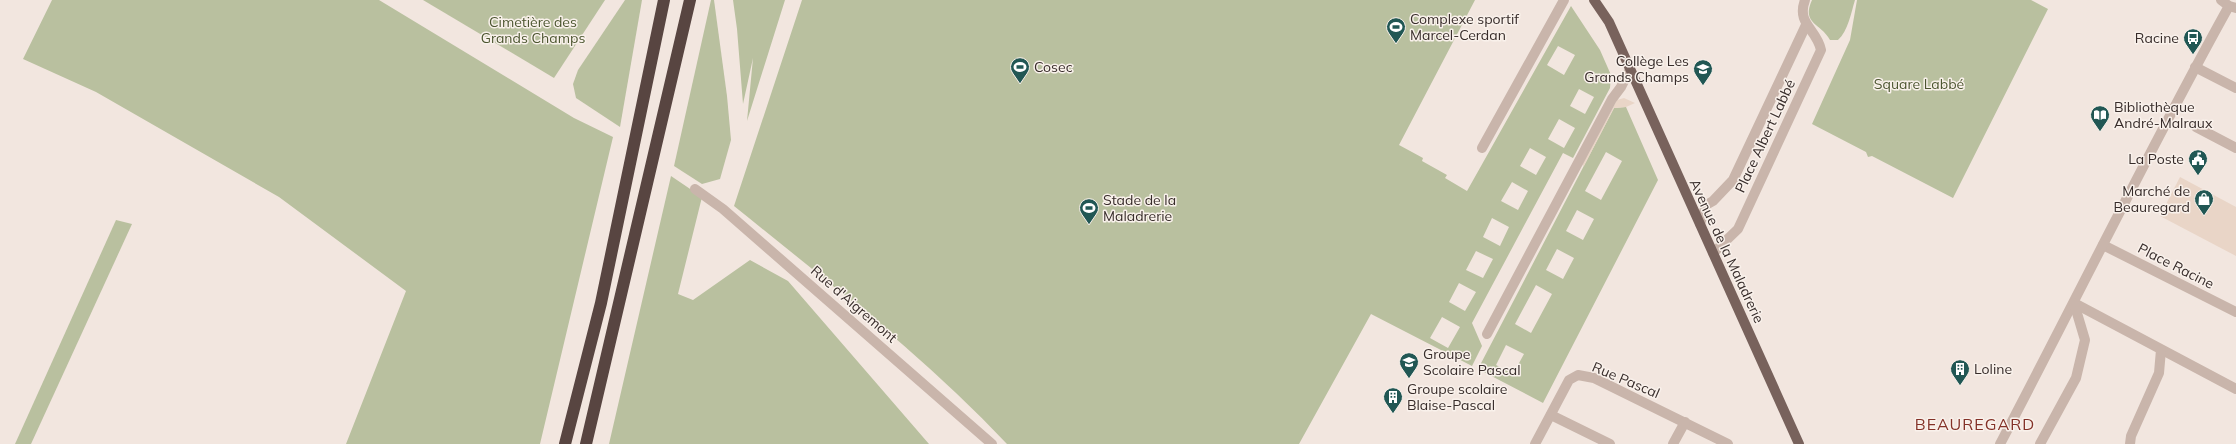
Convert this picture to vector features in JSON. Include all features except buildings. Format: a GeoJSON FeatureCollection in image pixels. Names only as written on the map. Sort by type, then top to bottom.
{"type":"FeatureCollection","features":[{"type":"Feature","properties":{"kind":"highway"},"geometry":{"type":"LineString","coordinates":[[566,444],[601,303],[664,0]]}},
{"type":"Feature","properties":{"kind":"highway"},"geometry":{"type":"LineString","coordinates":[[586,444],[690,0]]}},
{"type":"Feature","properties":{"kind":"main road","name":"Avenue de la Maladrerie"},"geometry":{"type":"LineString","coordinates":[[1594,0],[1609,22],[1799,444]]}},
{"type":"Feature","properties":{"kind":"street"},"geometry":{"type":"LineString","coordinates":[[1482,148],[1564,0]]}},
{"type":"Feature","properties":{"kind":"street"},"geometry":{"type":"LineString","coordinates":[[1805,0],[1802,15],[1806,25]]}},
{"type":"Feature","properties":{"kind":"street"},"geometry":{"type":"LineString","coordinates":[[2000,444],[2229,4]]}},
{"type":"Feature","properties":{"kind":"street","name":"Place Albert Labbé"},"geometry":{"type":"LineString","coordinates":[[1700,224],[1706,205],[1713,201],[1732,180],[1806,25],[1819,39],[1821,50],[1738,229],[1713,253]]}},
{"type":"Feature","properties":{"kind":"street"},"geometry":{"type":"LineString","coordinates":[[2195,67],[2236,88]]}},
{"type":"Feature","properties":{"kind":"street"},"geometry":{"type":"LineString","coordinates":[[1487,334],[1612,99],[1622,87],[1630,69]]}},
{"type":"Feature","properties":{"kind":"street"},"geometry":{"type":"LineString","coordinates":[[2196,127],[2236,148]]}},
{"type":"Feature","properties":{"kind":"street","name":"Rue d'Aigremont"},"geometry":{"type":"LineString","coordinates":[[695,189],[723,208],[992,444]]}},
{"type":"Feature","properties":{"kind":"street","name":"Place Racine"},"geometry":{"type":"LineString","coordinates":[[2103,245],[2236,312]]}},
{"type":"Feature","properties":{"kind":"street"},"geometry":{"type":"LineString","coordinates":[[2074,303],[2160,350],[2236,388]]}},
{"type":"Feature","properties":{"kind":"street"},"geometry":{"type":"LineString","coordinates":[[2040,444],[2076,378],[2085,340],[2074,303]]}},
{"type":"Feature","properties":{"kind":"street"},"geometry":{"type":"LineString","coordinates":[[2130,444],[2131,436],[2159,373],[2160,350]]}},
{"type":"Feature","properties":{"kind":"street","name":"Rue Pascal"},"geometry":{"type":"LineString","coordinates":[[1535,444],[1570,380],[1578,375],[1594,378],[1728,444]]}},
{"type":"Feature","properties":{"kind":"street"},"geometry":{"type":"LineString","coordinates":[[1551,415],[1610,444]]}},
{"type":"Feature","properties":{"kind":"street"},"geometry":{"type":"LineString","coordinates":[[1673,444],[1685,422]]}},
{"type":"Feature","properties":{"kind":"green space"},"geometry":{"type":"Polygon","coordinates":[[[52,0],[379,0],[574,118],[613,137],[540,444],[346,444],[406,291],[279,197],[96,92],[23,59],[52,0]]]}},
{"type":"Feature","properties":{"kind":"green space","name":"Cimetière des Grands Champs"},"geometry":{"type":"Polygon","coordinates":[[[423,0],[605,0],[554,78],[423,0]]]}},
{"type":"Feature","properties":{"kind":"green space"},"geometry":{"type":"Polygon","coordinates":[[[625,0],[642,0],[620,127],[576,98],[573,84],[578,70],[625,0]]]}},
{"type":"Feature","properties":{"kind":"green space"},"geometry":{"type":"Polygon","coordinates":[[[711,0],[714,0],[727,96],[731,140],[720,179],[702,184],[674,166],[711,0]]]}},
{"type":"Feature","properties":{"kind":"green space"},"geometry":{"type":"Polygon","coordinates":[[[733,0],[785,0],[747,121],[753,58],[743,104],[737,29],[733,0]]]}},
{"type":"Feature","properties":{"kind":"green space","name":"Stade de la Maladrerie"},"geometry":{"type":"Polygon","coordinates":[[[802,0],[1475,0],[1399,145],[1423,158],[1422,161],[1447,175],[1445,178],[1467,191],[1571,6],[1600,50],[1611,75],[1610,88],[1573,158],[1563,153],[1472,323],[1482,346],[1472,366],[1371,314],[1299,444],[1007,444],[943,381],[875,321],[734,206],[802,0]],[[1558,46],[1547,65],[1564,75],[1575,55],[1558,46]],[[1579,89],[1570,106],[1585,114],[1594,97],[1579,89]],[[1559,119],[1548,139],[1564,148],[1575,128],[1559,119]],[[1530,148],[1520,166],[1536,175],[1546,157],[1530,148]],[[1512,182],[1501,201],[1518,210],[1528,191],[1512,182]],[[1492,218],[1483,237],[1500,246],[1509,227],[1492,218]],[[1476,251],[1466,270],[1483,278],[1493,259],[1476,251]],[[1459,283],[1449,302],[1465,311],[1476,292],[1459,283]],[[1442,317],[1430,338],[1448,348],[1460,327],[1442,317]]]}},
{"type":"Feature","properties":{"kind":"green space"},"geometry":{"type":"Polygon","coordinates":[[[1812,0],[1855,0],[1847,27],[1838,40],[1830,40],[1826,34],[1810,19],[1809,8],[1812,0]]]}},
{"type":"Feature","properties":{"kind":"green space","name":"Square Labbé"},"geometry":{"type":"Polygon","coordinates":[[[1857,0],[2031,0],[2048,9],[1953,198],[1872,156],[1868,157],[1866,152],[1812,124],[1850,40],[1857,0]]]}},
{"type":"Feature","properties":{"kind":"green space"},"geometry":{"type":"Polygon","coordinates":[[[1626,107],[1658,180],[1543,403],[1478,369],[1614,108],[1626,107]],[[1606,152],[1585,191],[1601,200],[1622,161],[1606,152]],[[1577,210],[1566,231],[1583,240],[1594,219],[1577,210]],[[1557,249],[1546,270],[1563,279],[1574,258],[1557,249]],[[1536,285],[1515,324],[1531,333],[1552,294],[1536,285]],[[1506,345],[1496,365],[1513,374],[1524,354],[1506,345]]]}},
{"type":"Feature","properties":{"kind":"green space"},"geometry":{"type":"Polygon","coordinates":[[[671,176],[702,197],[678,294],[693,300],[750,260],[788,281],[929,444],[609,444],[671,176]]]}},
{"type":"Feature","properties":{"kind":"green space"},"geometry":{"type":"Polygon","coordinates":[[[116,220],[132,224],[31,444],[15,444],[116,220]]]}},
{"type":"Feature","properties":{"kind":"shaded area"},"geometry":{"type":"Polygon","coordinates":[[[1624,98],[1635,103],[1626,107],[1614,108],[1584,166],[1582,165],[1617,100],[1624,98]]]}},
{"type":"Feature","properties":{"kind":"shaded area"},"geometry":{"type":"Polygon","coordinates":[[[2180,177],[2236,207],[2236,256],[2160,216],[2180,177]]]}},
{"type":"Feature","properties":{"kind":"place","name":"Complexe sportif Marcel-Cerdan"},"geometry":{"type":"Point","coordinates":[1396,44]}},
{"type":"Feature","properties":{"kind":"place","name":"Racine"},"geometry":{"type":"Point","coordinates":[2193,55]}},
{"type":"Feature","properties":{"kind":"place","name":"Cosec"},"geometry":{"type":"Point","coordinates":[1020,84]}},
{"type":"Feature","properties":{"kind":"place","name":"Collège Les Grands Champs"},"geometry":{"type":"Point","coordinates":[1703,86]}},
{"type":"Feature","properties":{"kind":"place","name":"Bibliothèque André-Malraux"},"geometry":{"type":"Point","coordinates":[2100,132]}},
{"type":"Feature","properties":{"kind":"place","name":"La Poste"},"geometry":{"type":"Point","coordinates":[2198,176]}},
{"type":"Feature","properties":{"kind":"place","name":"Marché de Beauregard"},"geometry":{"type":"Point","coordinates":[2204,216]}},
{"type":"Feature","properties":{"kind":"place","name":"Stade de la Maladrerie"},"geometry":{"type":"Point","coordinates":[1089,225]}},
{"type":"Feature","properties":{"kind":"place","name":"Groupe Scolaire Pascal"},"geometry":{"type":"Point","coordinates":[1409,379]}},
{"type":"Feature","properties":{"kind":"place","name":"Loline"},"geometry":{"type":"Point","coordinates":[1960,386]}},
{"type":"Feature","properties":{"kind":"place","name":"Groupe scolaire Blaise-Pascal"},"geometry":{"type":"Point","coordinates":[1393,414]}},
{"type":"Feature","properties":{"kind":"district","name":"BEAUREGARD"},"geometry":{"type":"Point","coordinates":[1975,424]}}]}
